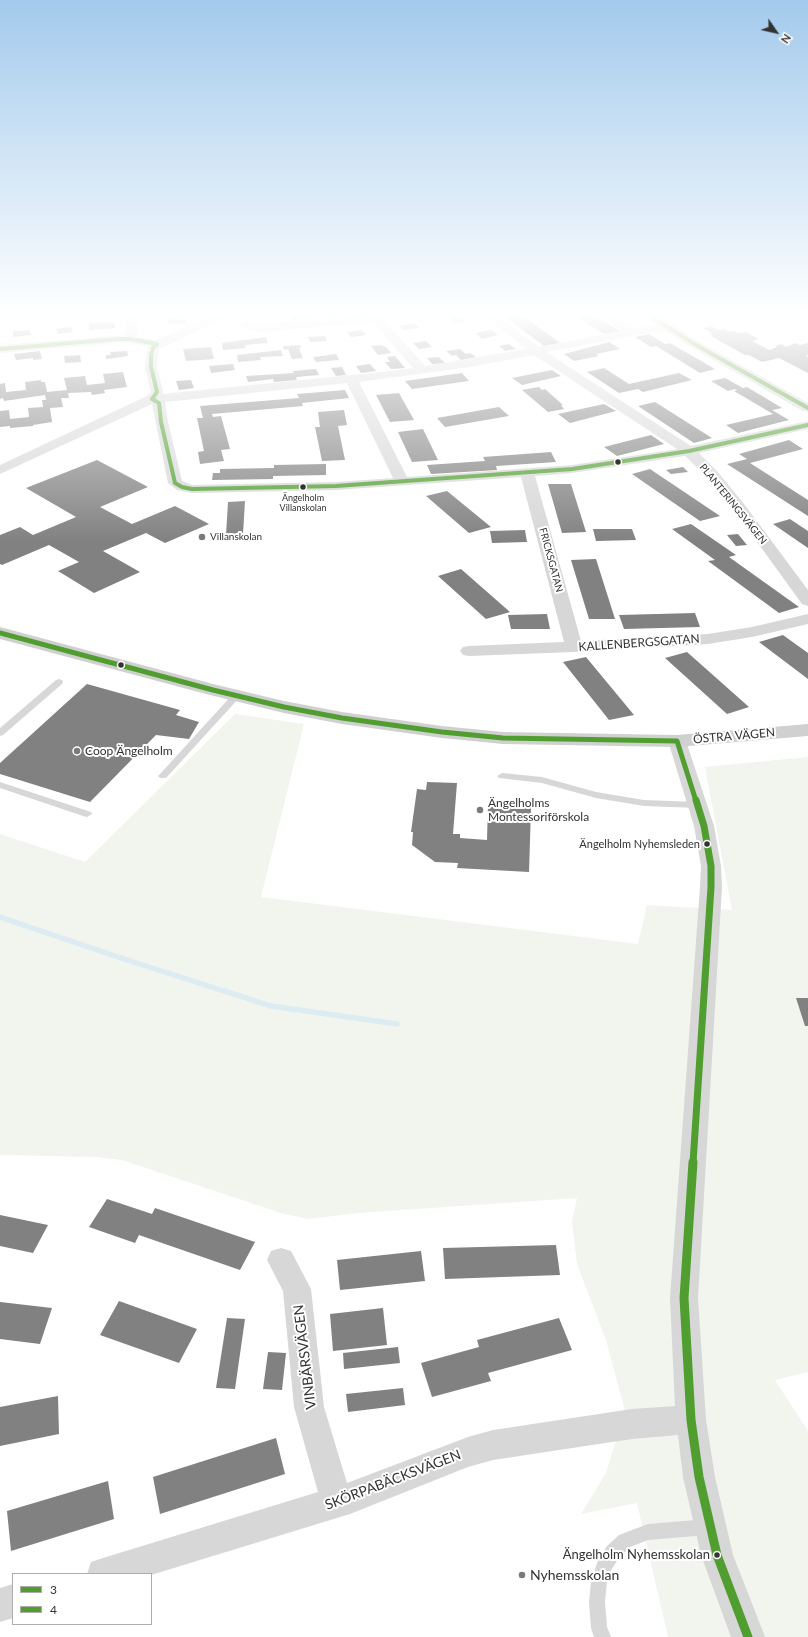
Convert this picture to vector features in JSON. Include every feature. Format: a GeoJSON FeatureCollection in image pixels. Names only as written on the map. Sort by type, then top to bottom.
{"type":"FeatureCollection","features":[{"type":"Feature","properties":{"kind":"main road","name":"ÖSTRA VÄGEN"},"geometry":{"type":"LineString","coordinates":[[0,632],[236,696],[336,717],[442,732],[511,738],[677,741],[808,730]]}},
{"type":"Feature","properties":{"kind":"street"},"geometry":{"type":"LineString","coordinates":[[0,470],[149,400],[157,392],[156,389]]}},
{"type":"Feature","properties":{"kind":"street"},"geometry":{"type":"LineString","coordinates":[[0,463],[125,406],[149,400],[257,389]]}},
{"type":"Feature","properties":{"kind":"street"},"geometry":{"type":"LineString","coordinates":[[357,389],[402,482]]}},
{"type":"Feature","properties":{"kind":"street","name":"PLANTERINGSVÄGEN"},"geometry":{"type":"LineString","coordinates":[[595,389],[689,451],[712,474],[808,601]]}},
{"type":"Feature","properties":{"kind":"street"},"geometry":{"type":"LineString","coordinates":[[775,389],[808,408]]}},
{"type":"Feature","properties":{"kind":"street"},"geometry":{"type":"LineString","coordinates":[[149,400],[158,403],[175,483],[192,490],[329,486],[402,482],[599,466],[689,451],[808,425]]}},
{"type":"Feature","properties":{"kind":"street","name":"FRICKSGATAN"},"geometry":{"type":"LineString","coordinates":[[528,472],[574,647]]}},
{"type":"Feature","properties":{"kind":"street","name":"KALLENBERGSGATAN"},"geometry":{"type":"LineString","coordinates":[[469,651],[574,647],[708,639],[752,632],[808,619]]}},
{"type":"Feature","properties":{"kind":"street"},"geometry":{"type":"LineString","coordinates":[[677,741],[698,805],[708,844],[711,866],[711,887],[684,1298],[691,1420],[699,1477],[717,1555],[748,1637]]}},
{"type":"Feature","properties":{"kind":"street","name":"VINBÄRSVÄGEN"},"geometry":{"type":"LineString","coordinates":[[281,1260],[296,1289],[302,1327],[305,1376],[309,1407],[337,1502]]}},
{"type":"Feature","properties":{"kind":"street","name":"SKÖRPABÄCKSVÄGEN"},"geometry":{"type":"LineString","coordinates":[[106,1573],[372,1491],[468,1452],[493,1445],[632,1424],[691,1420]]}},
{"type":"Feature","properties":{"kind":"street"},"geometry":{"type":"LineString","coordinates":[[0,1605],[12,1601]]}},
{"type":"Feature","properties":{"kind":"lane"},"geometry":{"type":"LineString","coordinates":[[0,733],[59,682]]}},
{"type":"Feature","properties":{"kind":"lane"},"geometry":{"type":"LineString","coordinates":[[163,776],[236,696]]}},
{"type":"Feature","properties":{"kind":"lane"},"geometry":{"type":"LineString","coordinates":[[502,776],[542,780],[596,795],[644,804],[698,805]]}},
{"type":"Feature","properties":{"kind":"lane"},"geometry":{"type":"LineString","coordinates":[[0,785],[86,814]]}},
{"type":"Feature","properties":{"kind":"lane"},"geometry":{"type":"LineString","coordinates":[[603,1637],[599,1628],[597,1602],[599,1582],[604,1566],[613,1552],[625,1541],[648,1532],[710,1527]]}},
{"type":"Feature","properties":{"kind":"shaded area"},"geometry":{"type":"Polygon","coordinates":[[[235,714],[304,724],[261,897],[638,944],[647,905],[732,910],[705,767],[808,757],[808,1372],[775,1380],[808,1431],[808,1637],[668,1637],[637,1503],[581,1514],[606,1473],[625,1411],[606,1340],[577,1264],[572,1222],[577,1198],[358,1213],[308,1219],[281,1213],[122,1160],[96,1157],[0,1155],[0,834],[85,862],[235,714]]]}},
{"type":"Feature","properties":{"kind":"building"},"geometry":{"type":"Polygon","coordinates":[[[0,389],[6,389],[6,392],[26,389],[46,389],[47,392],[109,389],[104,390],[105,393],[92,395],[91,392],[68,393],[69,398],[61,398],[63,407],[50,408],[52,422],[33,426],[10,428],[10,426],[0,427],[0,411],[9,410],[10,419],[29,417],[28,408],[43,407],[42,400],[46,400],[45,395],[4,401],[3,398],[0,399],[0,389]]]}},
{"type":"Feature","properties":{"kind":"building"},"geometry":{"type":"Polygon","coordinates":[[[545,389],[563,405],[561,405],[564,409],[548,412],[522,390],[545,389]]]}},
{"type":"Feature","properties":{"kind":"building"},"geometry":{"type":"Polygon","coordinates":[[[614,389],[636,389],[619,393],[614,389]]]}},
{"type":"Feature","properties":{"kind":"building"},"geometry":{"type":"Polygon","coordinates":[[[639,389],[654,389],[643,392],[639,389]]]}},
{"type":"Feature","properties":{"kind":"building"},"geometry":{"type":"Polygon","coordinates":[[[736,389],[751,389],[782,408],[772,410],[789,420],[738,433],[726,425],[773,414],[734,391],[737,390],[736,389]]]}},
{"type":"Feature","properties":{"kind":"building"},"geometry":{"type":"Polygon","coordinates":[[[345,390],[349,398],[302,403],[303,406],[212,414],[213,417],[221,416],[230,449],[221,450],[224,461],[200,464],[198,452],[204,451],[197,418],[203,418],[200,406],[299,398],[297,394],[345,390]]]}},
{"type":"Feature","properties":{"kind":"building"},"geometry":{"type":"Polygon","coordinates":[[[399,393],[414,420],[390,422],[376,395],[399,393]]]}},
{"type":"Feature","properties":{"kind":"building"},"geometry":{"type":"Polygon","coordinates":[[[655,402],[712,438],[694,443],[638,406],[655,402]]]}},
{"type":"Feature","properties":{"kind":"building"},"geometry":{"type":"Polygon","coordinates":[[[604,404],[616,411],[570,423],[558,414],[604,404]]]}},
{"type":"Feature","properties":{"kind":"building"},"geometry":{"type":"Polygon","coordinates":[[[499,407],[509,416],[445,427],[437,418],[499,407]]]}},
{"type":"Feature","properties":{"kind":"building"},"geometry":{"type":"Polygon","coordinates":[[[344,410],[347,425],[338,426],[345,460],[322,461],[315,427],[320,427],[318,412],[344,410]]]}},
{"type":"Feature","properties":{"kind":"building"},"geometry":{"type":"Polygon","coordinates":[[[423,429],[438,460],[412,462],[398,432],[423,429]]]}},
{"type":"Feature","properties":{"kind":"building"},"geometry":{"type":"Polygon","coordinates":[[[651,435],[664,444],[617,456],[604,447],[651,435]]]}},
{"type":"Feature","properties":{"kind":"building"},"geometry":{"type":"Polygon","coordinates":[[[789,440],[803,449],[750,463],[808,500],[808,516],[727,464],[747,459],[739,454],[789,440]]]}},
{"type":"Feature","properties":{"kind":"building"},"geometry":{"type":"Polygon","coordinates":[[[551,452],[556,462],[496,466],[497,470],[431,474],[427,465],[485,461],[483,457],[551,452]]]}},
{"type":"Feature","properties":{"kind":"building"},"geometry":{"type":"Polygon","coordinates":[[[97,460],[148,487],[100,507],[132,524],[175,506],[209,524],[165,543],[146,533],[103,551],[140,572],[94,593],[58,571],[79,562],[49,545],[2,565],[0,564],[0,535],[20,527],[33,535],[76,517],[26,488],[97,460]]]}},
{"type":"Feature","properties":{"kind":"building"},"geometry":{"type":"Polygon","coordinates":[[[326,464],[326,475],[273,476],[273,479],[212,480],[213,473],[220,473],[220,469],[274,468],[274,465],[326,464]]]}},
{"type":"Feature","properties":{"kind":"building"},"geometry":{"type":"Polygon","coordinates":[[[683,467],[688,472],[671,474],[666,470],[683,467]]]}},
{"type":"Feature","properties":{"kind":"building"},"geometry":{"type":"Polygon","coordinates":[[[650,469],[720,516],[700,521],[632,474],[650,469]]]}},
{"type":"Feature","properties":{"kind":"building"},"geometry":{"type":"Polygon","coordinates":[[[548,484],[571,484],[586,532],[562,533],[548,484]]]}},
{"type":"Feature","properties":{"kind":"building"},"geometry":{"type":"Polygon","coordinates":[[[447,491],[491,527],[469,533],[426,496],[447,491]]]}},
{"type":"Feature","properties":{"kind":"building"},"geometry":{"type":"Polygon","coordinates":[[[245,501],[243,534],[226,535],[228,502],[245,501]]]}},
{"type":"Feature","properties":{"kind":"building"},"geometry":{"type":"Polygon","coordinates":[[[790,519],[808,531],[808,548],[773,524],[790,519]]]}},
{"type":"Feature","properties":{"kind":"building"},"geometry":{"type":"Polygon","coordinates":[[[691,524],[736,555],[729,557],[799,607],[779,613],[708,561],[715,560],[672,529],[691,524]]]}},
{"type":"Feature","properties":{"kind":"building"},"geometry":{"type":"Polygon","coordinates":[[[593,529],[632,529],[636,540],[596,541],[593,529]]]}},
{"type":"Feature","properties":{"kind":"building"},"geometry":{"type":"Polygon","coordinates":[[[525,530],[527,542],[492,543],[490,531],[525,530]]]}},
{"type":"Feature","properties":{"kind":"building"},"geometry":{"type":"Polygon","coordinates":[[[738,534],[747,545],[736,546],[727,535],[738,534]]]}},
{"type":"Feature","properties":{"kind":"building"},"geometry":{"type":"Polygon","coordinates":[[[596,559],[615,619],[589,619],[571,560],[596,559]]]}},
{"type":"Feature","properties":{"kind":"building"},"geometry":{"type":"Polygon","coordinates":[[[461,569],[510,612],[486,619],[438,576],[461,569]]]}},
{"type":"Feature","properties":{"kind":"building"},"geometry":{"type":"Polygon","coordinates":[[[695,613],[700,627],[624,629],[619,615],[695,613]]]}},
{"type":"Feature","properties":{"kind":"building"},"geometry":{"type":"Polygon","coordinates":[[[547,614],[550,629],[511,629],[508,615],[547,614]]]}},
{"type":"Feature","properties":{"kind":"building"},"geometry":{"type":"Polygon","coordinates":[[[783,635],[808,653],[808,679],[759,642],[783,635]]]}},
{"type":"Feature","properties":{"kind":"building"},"geometry":{"type":"Polygon","coordinates":[[[687,652],[749,707],[727,714],[665,658],[687,652]]]}},
{"type":"Feature","properties":{"kind":"building"},"geometry":{"type":"Polygon","coordinates":[[[586,657],[634,715],[609,720],[563,662],[586,657]]]}},
{"type":"Feature","properties":{"kind":"building","name":"Coop Ängelholm"},"geometry":{"type":"Polygon","coordinates":[[[87,684],[180,710],[176,715],[199,722],[189,739],[156,735],[90,802],[0,774],[0,763],[87,684]]]}},
{"type":"Feature","properties":{"kind":"building"},"geometry":{"type":"Polygon","coordinates":[[[427,782],[457,783],[453,834],[460,834],[460,838],[487,840],[488,805],[531,808],[529,872],[457,868],[458,863],[435,862],[412,845],[413,832],[411,832],[417,789],[426,790],[427,782]]]}},
{"type":"Feature","properties":{"kind":"building"},"geometry":{"type":"Polygon","coordinates":[[[796,998],[808,998],[808,1026],[805,1026],[796,998]]]}},
{"type":"Feature","properties":{"kind":"building"},"geometry":{"type":"Polygon","coordinates":[[[107,1199],[152,1214],[155,1208],[255,1242],[240,1270],[139,1235],[135,1243],[89,1227],[107,1199]]]}},
{"type":"Feature","properties":{"kind":"building"},"geometry":{"type":"Polygon","coordinates":[[[0,1215],[48,1225],[33,1253],[0,1246],[0,1215]]]}},
{"type":"Feature","properties":{"kind":"building"},"geometry":{"type":"Polygon","coordinates":[[[556,1245],[560,1275],[445,1279],[443,1248],[556,1245]]]}},
{"type":"Feature","properties":{"kind":"building"},"geometry":{"type":"Polygon","coordinates":[[[421,1251],[425,1281],[340,1290],[337,1260],[421,1251]]]}},
{"type":"Feature","properties":{"kind":"building"},"geometry":{"type":"Polygon","coordinates":[[[119,1301],[197,1329],[179,1363],[100,1335],[119,1301]]]}},
{"type":"Feature","properties":{"kind":"building"},"geometry":{"type":"Polygon","coordinates":[[[0,1302],[52,1308],[40,1344],[0,1339],[0,1302]]]}},
{"type":"Feature","properties":{"kind":"building"},"geometry":{"type":"Polygon","coordinates":[[[383,1308],[387,1345],[333,1351],[330,1314],[383,1308]]]}},
{"type":"Feature","properties":{"kind":"building"},"geometry":{"type":"Polygon","coordinates":[[[227,1318],[245,1319],[235,1389],[216,1388],[227,1318]]]}},
{"type":"Feature","properties":{"kind":"building"},"geometry":{"type":"Polygon","coordinates":[[[559,1318],[572,1350],[488,1373],[491,1381],[432,1397],[421,1363],[479,1347],[477,1340],[559,1318]]]}},
{"type":"Feature","properties":{"kind":"building"},"geometry":{"type":"Polygon","coordinates":[[[398,1347],[400,1363],[344,1369],[343,1353],[398,1347]]]}},
{"type":"Feature","properties":{"kind":"building"},"geometry":{"type":"Polygon","coordinates":[[[268,1352],[286,1353],[282,1390],[263,1389],[268,1352]]]}},
{"type":"Feature","properties":{"kind":"building"},"geometry":{"type":"Polygon","coordinates":[[[403,1388],[405,1405],[348,1412],[346,1394],[403,1388]]]}},
{"type":"Feature","properties":{"kind":"building"},"geometry":{"type":"Polygon","coordinates":[[[58,1396],[59,1434],[0,1446],[0,1407],[58,1396]]]}},
{"type":"Feature","properties":{"kind":"building"},"geometry":{"type":"Polygon","coordinates":[[[276,1438],[285,1474],[160,1514],[153,1477],[276,1438]]]}},
{"type":"Feature","properties":{"kind":"building"},"geometry":{"type":"Polygon","coordinates":[[[108,1481],[114,1519],[11,1551],[7,1511],[108,1481]]]}},
{"type":"Feature","properties":{"kind":"waterway"},"geometry":{"type":"LineString","coordinates":[[0,917],[124,959],[271,1006],[397,1024]]}},
{"type":"Feature","properties":{"kind":"transit line","name":"3"},"geometry":{"type":"LineString","coordinates":[[156,389],[157,392],[152,399],[159,403],[161,422],[175,483],[182,487],[192,489],[336,486],[572,469],[689,451],[808,425]]}},
{"type":"Feature","properties":{"kind":"transit line","name":"4"},"geometry":{"type":"LineString","coordinates":[[775,389],[808,408]]}},
{"type":"Feature","properties":{"kind":"transit line","name":"3"},"geometry":{"type":"LineString","coordinates":[[0,633],[213,690],[284,707],[342,718],[442,732],[503,738],[677,741],[704,826],[711,866],[711,887],[684,1298],[691,1420],[699,1477],[717,1555],[748,1637]]}},
{"type":"Feature","properties":{"kind":"place","name":"Ängelholm Villanskolan"},"geometry":{"type":"Point","coordinates":[303,487]}},
{"type":"Feature","properties":{"kind":"place","name":"Villanskolan"},"geometry":{"type":"Point","coordinates":[202,537]}},
{"type":"Feature","properties":{"kind":"place","name":"Coop Ängelholm"},"geometry":{"type":"Point","coordinates":[77,751]}},
{"type":"Feature","properties":{"kind":"place","name":"Ängelholms Montessoriförskola"},"geometry":{"type":"Point","coordinates":[480,810]}},
{"type":"Feature","properties":{"kind":"place","name":"Ängelholm Nyhemsleden"},"geometry":{"type":"Point","coordinates":[707,844]}},
{"type":"Feature","properties":{"kind":"place","name":"Ängelholm Nyhemsskolan"},"geometry":{"type":"Point","coordinates":[717,1555]}},
{"type":"Feature","properties":{"kind":"place","name":"Nyhemsskolan"},"geometry":{"type":"Point","coordinates":[522,1575]}}]}
